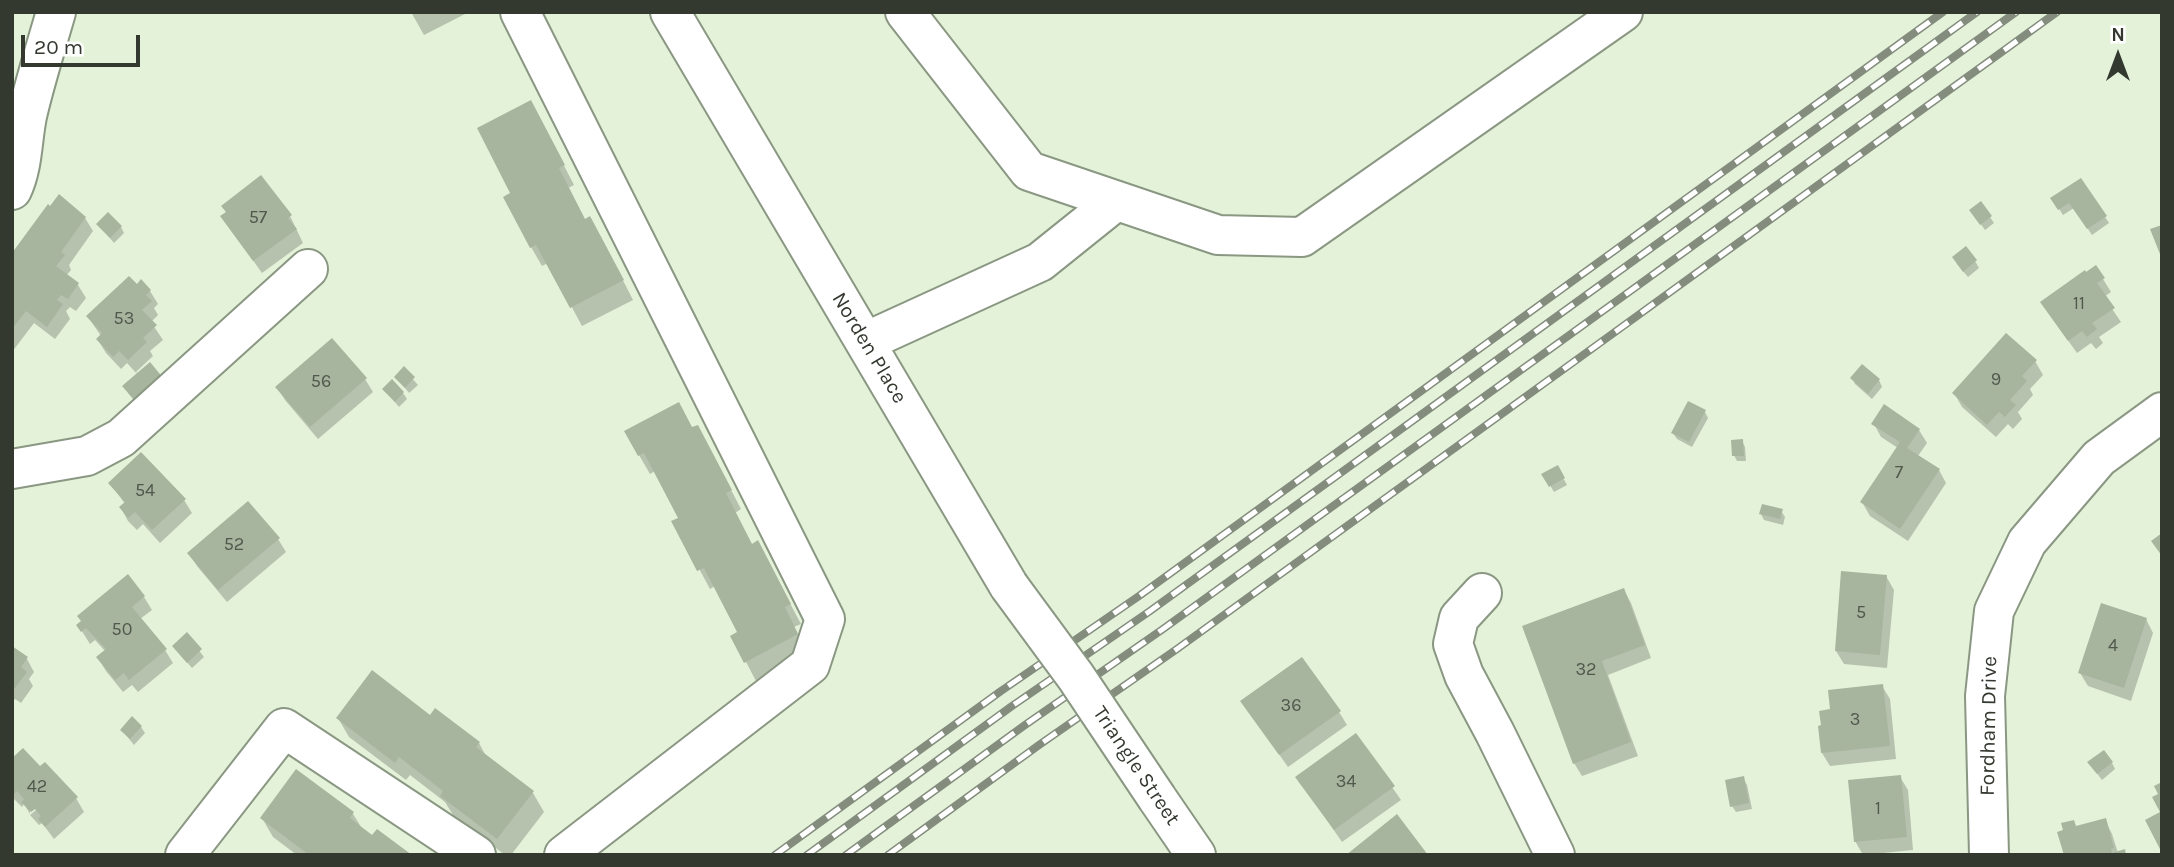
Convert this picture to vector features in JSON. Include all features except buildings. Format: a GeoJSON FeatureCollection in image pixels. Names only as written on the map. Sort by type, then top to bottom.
{"type":"FeatureCollection","features":[{"type":"Feature","properties":{"kind":"street"},"geometry":{"type":"LineString","coordinates":[[12,190],[19,175],[25,127],[35,82],[56,12]]}},
{"type":"Feature","properties":{"kind":"street"},"geometry":{"type":"LineString","coordinates":[[520,12],[825,619],[810,665],[564,855]]}},
{"type":"Feature","properties":{"kind":"street"},"geometry":{"type":"LineString","coordinates":[[905,12],[1029,171],[1218,235],[1302,237],[1623,12]]}},
{"type":"Feature","properties":{"kind":"street","name":"Norden Place"},"geometry":{"type":"LineString","coordinates":[[680,16],[865,342],[1009,586],[1076,677]]}},
{"type":"Feature","properties":{"kind":"street"},"geometry":{"type":"LineString","coordinates":[[865,342],[1040,262],[1116,201]]}},
{"type":"Feature","properties":{"kind":"street"},"geometry":{"type":"LineString","coordinates":[[12,468],[87,456],[121,439],[308,269]]}},
{"type":"Feature","properties":{"kind":"street","name":"Fordham Drive"},"geometry":{"type":"LineString","coordinates":[[1989,855],[1985,696],[1994,611],[2027,542],[2099,458],[2162,412]]}},
{"type":"Feature","properties":{"kind":"street"},"geometry":{"type":"LineString","coordinates":[[1482,593],[1459,618],[1453,643],[1464,675],[1555,855]]}},
{"type":"Feature","properties":{"kind":"street","name":"Triangle Street"},"geometry":{"type":"LineString","coordinates":[[1076,677],[1196,855]]}},
{"type":"Feature","properties":{"kind":"street"},"geometry":{"type":"LineString","coordinates":[[186,855],[284,728],[476,855]]}},
{"type":"Feature","properties":{"kind":"railway"},"geometry":{"type":"LineString","coordinates":[[775,855],[1001,691],[1139,596],[1943,12]]}},
{"type":"Feature","properties":{"kind":"railway"},"geometry":{"type":"LineString","coordinates":[[807,855],[1012,706],[1150,611],[1977,12]]}},
{"type":"Feature","properties":{"kind":"railway"},"geometry":{"type":"LineString","coordinates":[[846,855],[2016,12]]}},
{"type":"Feature","properties":{"kind":"railway"},"geometry":{"type":"LineString","coordinates":[[888,855],[2057,12]]}}]}
